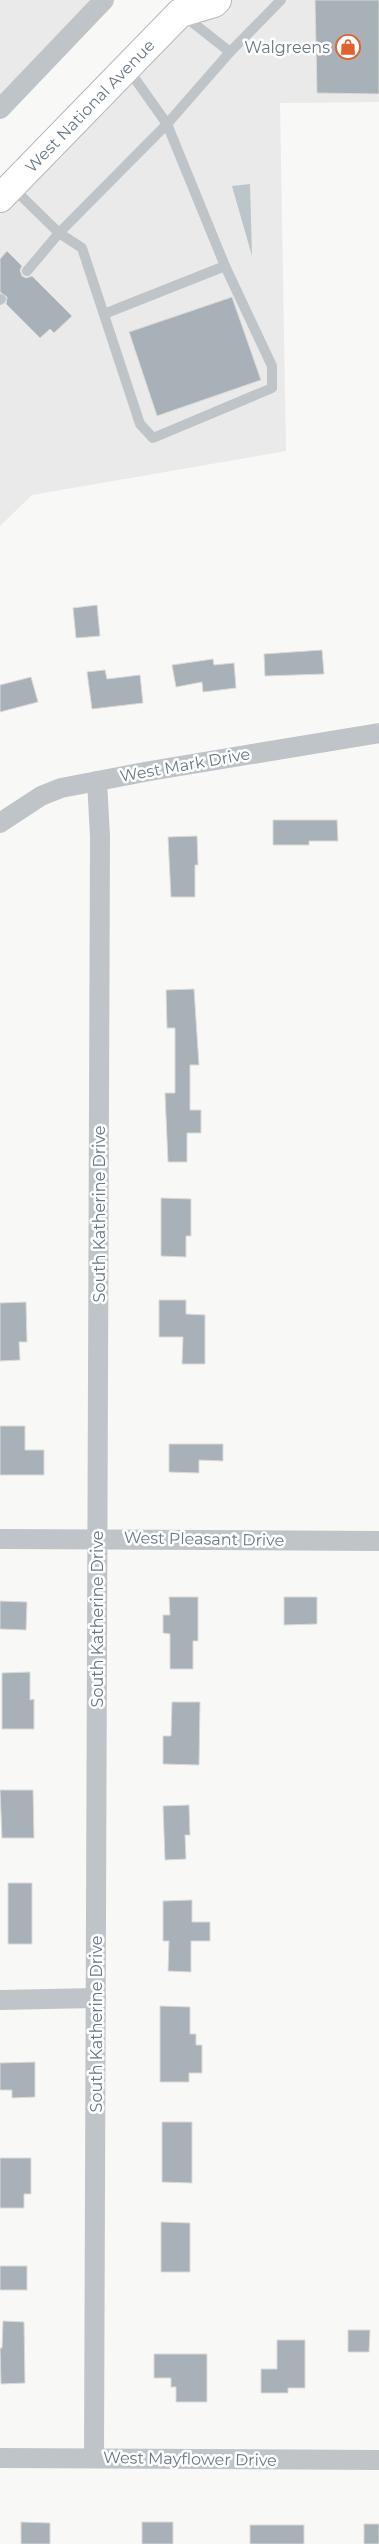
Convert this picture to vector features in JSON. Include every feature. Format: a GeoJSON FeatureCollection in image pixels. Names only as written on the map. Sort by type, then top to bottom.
{"type":"FeatureCollection","features":[{"type":"Feature","properties":{"kind":"main road"},"geometry":{"type":"LineString","coordinates":[[180,6],[214,3],[216,0]]}},
{"type":"Feature","properties":{"kind":"main road","name":"West National Avenue"},"geometry":{"type":"LineString","coordinates":[[6,192],[128,68],[180,6]]}},
{"type":"Feature","properties":{"kind":"street"},"geometry":{"type":"LineString","coordinates":[[0,108],[104,0]]}},
{"type":"Feature","properties":{"kind":"street","name":"West Mark Drive"},"geometry":{"type":"LineString","coordinates":[[0,823],[41,796],[61,788],[97,780],[379,733]]}},
{"type":"Feature","properties":{"kind":"street","name":"South Katherine Drive"},"geometry":{"type":"LineString","coordinates":[[94,2458],[100,836],[97,780]]}},
{"type":"Feature","properties":{"kind":"street","name":"West Pleasant Drive"},"geometry":{"type":"LineString","coordinates":[[0,1540],[98,1538],[379,1540]]}},
{"type":"Feature","properties":{"kind":"street"},"geometry":{"type":"LineString","coordinates":[[0,2000],[96,1998]]}},
{"type":"Feature","properties":{"kind":"street","name":"West Mayflower Drive"},"geometry":{"type":"LineString","coordinates":[[0,2458],[379,2460]]}},
{"type":"Feature","properties":{"kind":"lane"},"geometry":{"type":"LineString","coordinates":[[28,271],[59,233],[167,124],[230,52],[281,0]]}},
{"type":"Feature","properties":{"kind":"lane"},"geometry":{"type":"LineString","coordinates":[[180,6],[230,52]]}},
{"type":"Feature","properties":{"kind":"lane"},"geometry":{"type":"LineString","coordinates":[[6,192],[59,233],[82,248],[140,424],[153,438],[272,388],[272,366],[225,266],[167,124],[128,68]]}},
{"type":"Feature","properties":{"kind":"lane"},"geometry":{"type":"LineString","coordinates":[[104,314],[225,266]]}},
{"type":"Feature","properties":{"kind":"shaded area"},"geometry":{"type":"Polygon","coordinates":[[[0,0],[104,0],[0,109],[0,0]]]}},
{"type":"Feature","properties":{"kind":"shaded area"},"geometry":{"type":"Polygon","coordinates":[[[217,0],[379,0],[379,102],[280,103],[286,451],[32,495],[0,526],[0,198],[128,68],[217,0]]]}},
{"type":"Feature","properties":{"kind":"shaded area"},"geometry":{"type":"Polygon","coordinates":[[[250,184],[252,256],[232,186],[250,184]]]}},
{"type":"Feature","properties":{"kind":"building","name":"Walgreens"},"geometry":{"type":"Polygon","coordinates":[[[315,0],[379,0],[379,94],[317,93],[315,0]]]}},
{"type":"Feature","properties":{"kind":"building"},"geometry":{"type":"Polygon","coordinates":[[[7,251],[22,266],[20,270],[22,276],[26,278],[32,276],[72,316],[54,333],[50,329],[40,338],[6,304],[7,297],[0,292],[0,259],[7,251]]]}},
{"type":"Feature","properties":{"kind":"building"},"geometry":{"type":"Polygon","coordinates":[[[232,297],[261,380],[157,416],[129,332],[232,297]]]}},
{"type":"Feature","properties":{"kind":"building"},"geometry":{"type":"Polygon","coordinates":[[[97,605],[100,636],[76,638],[73,608],[97,605]]]}},
{"type":"Feature","properties":{"kind":"building"},"geometry":{"type":"Polygon","coordinates":[[[322,650],[324,674],[265,676],[264,654],[322,650]]]}},
{"type":"Feature","properties":{"kind":"building"},"geometry":{"type":"Polygon","coordinates":[[[213,659],[214,665],[234,663],[236,688],[203,692],[202,682],[176,687],[172,665],[213,659]]]}},
{"type":"Feature","properties":{"kind":"building"},"geometry":{"type":"Polygon","coordinates":[[[105,670],[107,679],[140,675],[143,703],[92,709],[87,672],[105,670]]]}},
{"type":"Feature","properties":{"kind":"building"},"geometry":{"type":"Polygon","coordinates":[[[31,677],[38,702],[0,712],[0,685],[31,677]]]}},
{"type":"Feature","properties":{"kind":"building"},"geometry":{"type":"Polygon","coordinates":[[[273,820],[337,820],[338,841],[309,841],[309,845],[273,845],[273,820]]]}},
{"type":"Feature","properties":{"kind":"building"},"geometry":{"type":"Polygon","coordinates":[[[197,836],[198,865],[195,865],[195,897],[171,897],[168,837],[197,836]]]}},
{"type":"Feature","properties":{"kind":"building"},"geometry":{"type":"Polygon","coordinates":[[[194,989],[199,1065],[190,1065],[190,1110],[201,1110],[201,1133],[187,1133],[187,1162],[168,1162],[165,1093],[175,1093],[175,1028],[167,1028],[166,990],[194,989]]]}},
{"type":"Feature","properties":{"kind":"building"},"geometry":{"type":"Polygon","coordinates":[[[161,1198],[191,1199],[191,1236],[186,1236],[186,1257],[161,1256],[161,1198]]]}},
{"type":"Feature","properties":{"kind":"building"},"geometry":{"type":"Polygon","coordinates":[[[159,1300],[186,1300],[186,1314],[205,1315],[205,1364],[182,1364],[183,1337],[159,1337],[159,1300]]]}},
{"type":"Feature","properties":{"kind":"building"},"geometry":{"type":"Polygon","coordinates":[[[26,1302],[27,1342],[19,1342],[20,1360],[0,1361],[0,1303],[26,1302]]]}},
{"type":"Feature","properties":{"kind":"building"},"geometry":{"type":"Polygon","coordinates":[[[0,1426],[25,1426],[25,1450],[44,1450],[44,1475],[0,1475],[0,1426]]]}},
{"type":"Feature","properties":{"kind":"building"},"geometry":{"type":"Polygon","coordinates":[[[169,1444],[223,1444],[223,1461],[199,1460],[199,1473],[169,1472],[169,1444]]]}},
{"type":"Feature","properties":{"kind":"building"},"geometry":{"type":"Polygon","coordinates":[[[169,1597],[198,1597],[198,1641],[193,1641],[193,1669],[170,1669],[170,1634],[163,1633],[163,1615],[170,1615],[169,1597]]]}},
{"type":"Feature","properties":{"kind":"building"},"geometry":{"type":"Polygon","coordinates":[[[284,1597],[317,1597],[317,1624],[284,1625],[284,1597]]]}},
{"type":"Feature","properties":{"kind":"building"},"geometry":{"type":"Polygon","coordinates":[[[0,1601],[27,1602],[26,1630],[0,1629],[0,1601]]]}},
{"type":"Feature","properties":{"kind":"building"},"geometry":{"type":"Polygon","coordinates":[[[30,1672],[30,1700],[34,1699],[34,1729],[2,1729],[2,1673],[30,1672]]]}},
{"type":"Feature","properties":{"kind":"building"},"geometry":{"type":"Polygon","coordinates":[[[172,1702],[200,1702],[199,1765],[163,1764],[163,1736],[171,1736],[172,1702]]]}},
{"type":"Feature","properties":{"kind":"building"},"geometry":{"type":"Polygon","coordinates":[[[0,1790],[33,1790],[34,1838],[2,1838],[0,1790]]]}},
{"type":"Feature","properties":{"kind":"building"},"geometry":{"type":"Polygon","coordinates":[[[189,1805],[190,1835],[185,1835],[186,1859],[165,1860],[163,1806],[189,1805]]]}},
{"type":"Feature","properties":{"kind":"building"},"geometry":{"type":"Polygon","coordinates":[[[8,1883],[32,1883],[32,1944],[8,1944],[8,1883]]]}},
{"type":"Feature","properties":{"kind":"building"},"geometry":{"type":"Polygon","coordinates":[[[192,1900],[192,1922],[210,1922],[210,1941],[191,1941],[191,1972],[168,1971],[169,1941],[163,1941],[163,1901],[192,1900]]]}},
{"type":"Feature","properties":{"kind":"building"},"geometry":{"type":"Polygon","coordinates":[[[160,2006],[190,2007],[190,2034],[196,2034],[196,2045],[202,2045],[202,2073],[189,2073],[189,2082],[160,2082],[160,2006]]]}},
{"type":"Feature","properties":{"kind":"building"},"geometry":{"type":"Polygon","coordinates":[[[35,2062],[35,2097],[12,2098],[12,2090],[0,2090],[0,2063],[35,2062]]]}},
{"type":"Feature","properties":{"kind":"building"},"geometry":{"type":"Polygon","coordinates":[[[162,2122],[192,2122],[192,2183],[162,2182],[162,2122]]]}},
{"type":"Feature","properties":{"kind":"building"},"geometry":{"type":"Polygon","coordinates":[[[0,2158],[31,2158],[31,2194],[24,2194],[24,2208],[0,2208],[0,2158]]]}},
{"type":"Feature","properties":{"kind":"building"},"geometry":{"type":"Polygon","coordinates":[[[161,2222],[190,2223],[190,2272],[161,2272],[161,2222]]]}},
{"type":"Feature","properties":{"kind":"building"},"geometry":{"type":"Polygon","coordinates":[[[0,2266],[27,2266],[27,2290],[0,2290],[0,2266]]]}},
{"type":"Feature","properties":{"kind":"building"},"geometry":{"type":"Polygon","coordinates":[[[3,2321],[24,2322],[25,2383],[1,2384],[0,2348],[2,2348],[3,2321]]]}},
{"type":"Feature","properties":{"kind":"building"},"geometry":{"type":"Polygon","coordinates":[[[348,2330],[370,2330],[369,2352],[348,2352],[348,2330]]]}},
{"type":"Feature","properties":{"kind":"building"},"geometry":{"type":"Polygon","coordinates":[[[277,2340],[305,2340],[305,2388],[288,2388],[288,2393],[261,2393],[261,2369],[277,2369],[277,2340]]]}},
{"type":"Feature","properties":{"kind":"building"},"geometry":{"type":"Polygon","coordinates":[[[154,2354],[207,2354],[207,2402],[176,2402],[176,2387],[171,2387],[171,2378],[154,2378],[154,2354]]]}},
{"type":"Feature","properties":{"kind":"building"},"geometry":{"type":"Polygon","coordinates":[[[21,2522],[50,2523],[50,2544],[21,2544],[21,2522]]]}},
{"type":"Feature","properties":{"kind":"building"},"geometry":{"type":"Polygon","coordinates":[[[142,2522],[173,2522],[173,2544],[142,2544],[142,2522]]]}},
{"type":"Feature","properties":{"kind":"building"},"geometry":{"type":"Polygon","coordinates":[[[364,2524],[379,2524],[379,2544],[364,2544],[364,2524]]]}},
{"type":"Feature","properties":{"kind":"building"},"geometry":{"type":"Polygon","coordinates":[[[250,2525],[304,2525],[304,2544],[250,2544],[250,2525]]]}},
{"type":"Feature","properties":{"kind":"place","name":"Walgreens"},"geometry":{"type":"Point","coordinates":[348,47]}}]}
